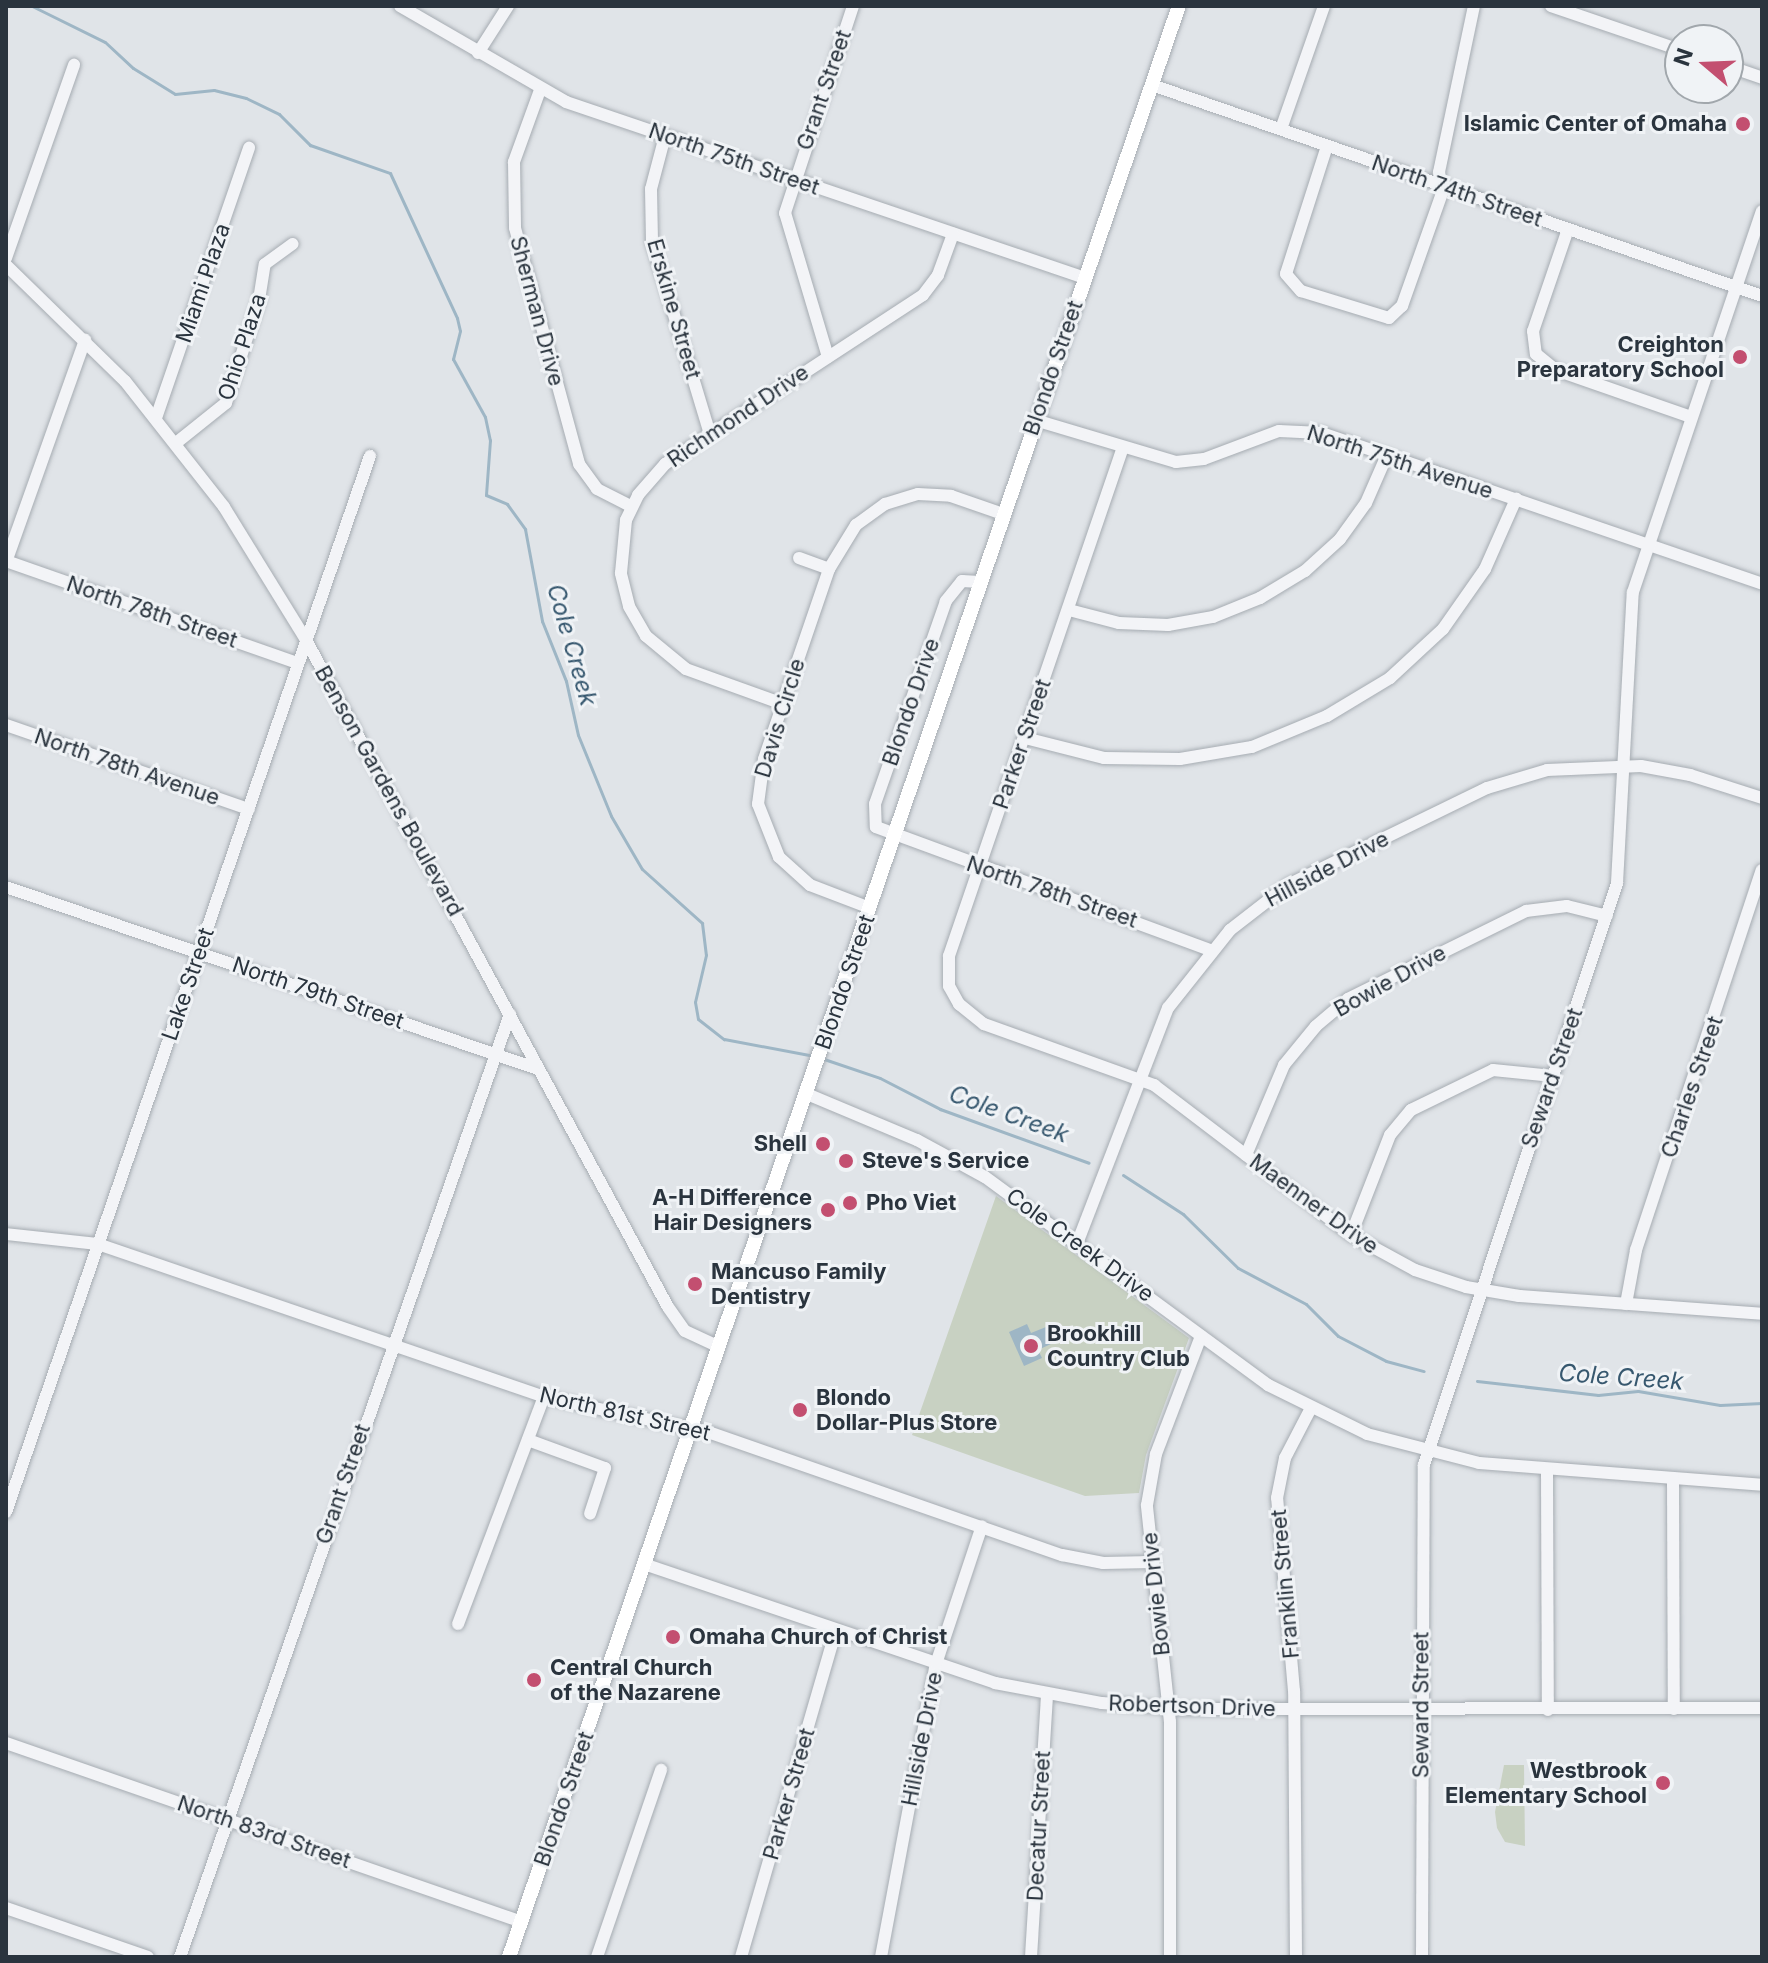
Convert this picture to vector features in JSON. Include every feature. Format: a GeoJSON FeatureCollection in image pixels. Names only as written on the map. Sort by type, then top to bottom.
{"type":"FeatureCollection","features":[{"type":"Feature","properties":{"kind":"main road","name":"Blondo Street"},"geometry":{"type":"LineString","coordinates":[[509,1957],[1179,6]]}},
{"type":"Feature","properties":{"kind":"street","name":"North 75th Street"},"geometry":{"type":"LineString","coordinates":[[400,6],[540,90],[665,136],[1085,278]]}},
{"type":"Feature","properties":{"kind":"street"},"geometry":{"type":"LineString","coordinates":[[478,53],[508,6]]}},
{"type":"Feature","properties":{"kind":"street","name":"Grant Street"},"geometry":{"type":"LineString","coordinates":[[828,357],[787,225],[793,179],[853,6]]}},
{"type":"Feature","properties":{"kind":"street"},"geometry":{"type":"LineString","coordinates":[[1281,129],[1324,6]]}},
{"type":"Feature","properties":{"kind":"street"},"geometry":{"type":"LineString","coordinates":[[1327,146],[1286,274],[1301,291],[1384,319],[1402,306],[1442,193],[1440,185],[1474,6]]}},
{"type":"Feature","properties":{"kind":"street"},"geometry":{"type":"LineString","coordinates":[[1551,6],[1664,45]]}},
{"type":"Feature","properties":{"kind":"street"},"geometry":{"type":"LineString","coordinates":[[6,258],[74,65]]}},
{"type":"Feature","properties":{"kind":"street","name":"North 74th Street"},"geometry":{"type":"LineString","coordinates":[[1152,85],[1762,296]]}},
{"type":"Feature","properties":{"kind":"street","name":"Sherman Drive"},"geometry":{"type":"LineString","coordinates":[[540,90],[514,162],[515,228],[579,464],[597,489],[632,507]]}},
{"type":"Feature","properties":{"kind":"street","name":"Erskine Street"},"geometry":{"type":"LineString","coordinates":[[665,136],[651,189],[652,242],[710,434]]}},
{"type":"Feature","properties":{"kind":"street","name":"Miami Plaza"},"geometry":{"type":"LineString","coordinates":[[156,418],[249,148]]}},
{"type":"Feature","properties":{"kind":"street","name":"Seward Street"},"geometry":{"type":"LineString","coordinates":[[1422,1957],[1421,1500],[1426,1453],[1607,916],[1622,854],[1627,625],[1647,544],[1762,211]]}},
{"type":"Feature","properties":{"kind":"street"},"geometry":{"type":"LineString","coordinates":[[1568,229],[1533,331],[1536,354],[1548,366],[1691,417]]}},
{"type":"Feature","properties":{"kind":"street","name":"Richmond Drive"},"geometry":{"type":"LineString","coordinates":[[783,704],[686,669],[646,636],[629,606],[621,573],[622,539],[632,507],[656,472],[923,295],[938,275],[953,234]]}},
{"type":"Feature","properties":{"kind":"street","name":"Ohio Plaza"},"geometry":{"type":"LineString","coordinates":[[176,443],[226,403],[259,300],[265,264],[293,244]]}},
{"type":"Feature","properties":{"kind":"street","name":"Benson Gardens Boulevard"},"geometry":{"type":"LineString","coordinates":[[6,265],[85,340],[156,418],[224,507],[306,640],[676,1320],[691,1335],[720,1347]]}},
{"type":"Feature","properties":{"kind":"street"},"geometry":{"type":"LineString","coordinates":[[6,562],[85,340]]}},
{"type":"Feature","properties":{"kind":"street","name":"North 75th Avenue"},"geometry":{"type":"LineString","coordinates":[[1035,420],[1158,460],[1192,461],[1259,436],[1295,429],[1387,455],[1762,584]]}},
{"type":"Feature","properties":{"kind":"street","name":"Parker Street"},"geometry":{"type":"LineString","coordinates":[[988,1025],[959,1004],[947,975],[980,867],[1122,450]]}},
{"type":"Feature","properties":{"kind":"street"},"geometry":{"type":"LineString","coordinates":[[1069,610],[1119,623],[1168,625],[1213,617],[1260,598],[1305,571],[1340,539],[1366,503],[1387,455]]}},
{"type":"Feature","properties":{"kind":"street","name":"Lake Street"},"geometry":{"type":"LineString","coordinates":[[6,1512],[370,456]]}},
{"type":"Feature","properties":{"kind":"street","name":"Davis Circle"},"geometry":{"type":"LineString","coordinates":[[870,908],[801,879],[779,857],[764,827],[759,780],[783,704],[829,569],[856,525],[897,499],[951,496],[1003,514]]}},
{"type":"Feature","properties":{"kind":"street"},"geometry":{"type":"LineString","coordinates":[[1025,738],[1104,758],[1180,759],[1252,747],[1327,716],[1390,678],[1443,629],[1485,569],[1516,499]]}},
{"type":"Feature","properties":{"kind":"street"},"geometry":{"type":"LineString","coordinates":[[799,558],[829,569]]}},
{"type":"Feature","properties":{"kind":"street","name":"North 78th Street"},"geometry":{"type":"LineString","coordinates":[[6,562],[298,663]]}},
{"type":"Feature","properties":{"kind":"street","name":"Blondo Drive"},"geometry":{"type":"LineString","coordinates":[[892,837],[874,822],[883,781],[946,601],[962,581],[980,582]]}},
{"type":"Feature","properties":{"kind":"street","name":"North 78th Avenue"},"geometry":{"type":"LineString","coordinates":[[6,725],[249,809]]}},
{"type":"Feature","properties":{"kind":"street","name":"Hillside Drive"},"geometry":{"type":"LineString","coordinates":[[1078,1241],[1137,1077],[1168,1008],[1211,950],[1288,885],[1487,788],[1547,770],[1625,765],[1690,775],[1762,798]]}},
{"type":"Feature","properties":{"kind":"street","name":"North 78th Street"},"geometry":{"type":"LineString","coordinates":[[892,837],[1211,950]]}},
{"type":"Feature","properties":{"kind":"street","name":"Charles Street"},"geometry":{"type":"LineString","coordinates":[[1626,1304],[1636,1250],[1762,870]]}},
{"type":"Feature","properties":{"kind":"street","name":"North 79th Street"},"geometry":{"type":"LineString","coordinates":[[6,887],[538,1069]]}},
{"type":"Feature","properties":{"kind":"street","name":"Bowie Drive"},"geometry":{"type":"LineString","coordinates":[[1246,1155],[1284,1065],[1316,1026],[1348,999],[1526,911],[1567,906],[1607,916]]}},
{"type":"Feature","properties":{"kind":"street","name":"Grant Street"},"geometry":{"type":"LineString","coordinates":[[180,1957],[492,1053],[510,1014]]}},
{"type":"Feature","properties":{"kind":"street","name":"Maenner Drive"},"geometry":{"type":"LineString","coordinates":[[988,1025],[1137,1077],[1351,1235],[1415,1270],[1480,1290],[1762,1314]]}},
{"type":"Feature","properties":{"kind":"street"},"geometry":{"type":"LineString","coordinates":[[1351,1235],[1390,1135],[1411,1110],[1493,1070],[1553,1076]]}},
{"type":"Feature","properties":{"kind":"street","name":"Cole Creek Drive"},"geometry":{"type":"LineString","coordinates":[[807,1094],[946,1155],[1078,1241],[1201,1336],[1310,1410],[1426,1453],[1547,1469],[1762,1485]]}},
{"type":"Feature","properties":{"kind":"street","name":"North 81st Street"},"geometry":{"type":"LineString","coordinates":[[6,1234],[98,1244],[544,1397],[692,1428],[1081,1560],[1152,1562]]}},
{"type":"Feature","properties":{"kind":"street","name":"Bowie Drive"},"geometry":{"type":"LineString","coordinates":[[1170,1957],[1169,1708],[1147,1505],[1152,1470],[1201,1336]]}},
{"type":"Feature","properties":{"kind":"street"},"geometry":{"type":"LineString","coordinates":[[458,1624],[544,1397]]}},
{"type":"Feature","properties":{"kind":"street","name":"Franklin Street"},"geometry":{"type":"LineString","coordinates":[[1296,1957],[1295,1708],[1277,1498],[1285,1458],[1310,1410]]}},
{"type":"Feature","properties":{"kind":"street"},"geometry":{"type":"LineString","coordinates":[[528,1440],[605,1468],[590,1514]]}},
{"type":"Feature","properties":{"kind":"street"},"geometry":{"type":"LineString","coordinates":[[1547,1469],[1548,1710]]}},
{"type":"Feature","properties":{"kind":"street"},"geometry":{"type":"LineString","coordinates":[[1673,1478],[1674,1709]]}},
{"type":"Feature","properties":{"kind":"street","name":"Hillside Drive"},"geometry":{"type":"LineString","coordinates":[[881,1957],[936,1664],[982,1526]]}},
{"type":"Feature","properties":{"kind":"street","name":"Robertson Drive"},"geometry":{"type":"LineString","coordinates":[[644,1564],[936,1664],[1047,1695],[1169,1708],[1762,1708]]}},
{"type":"Feature","properties":{"kind":"street","name":"Parker Street"},"geometry":{"type":"LineString","coordinates":[[741,1957],[836,1631]]}},
{"type":"Feature","properties":{"kind":"street","name":"Decatur Street"},"geometry":{"type":"LineString","coordinates":[[1031,1957],[1047,1695]]}},
{"type":"Feature","properties":{"kind":"street","name":"North 83rd Street"},"geometry":{"type":"LineString","coordinates":[[6,1743],[522,1922]]}},
{"type":"Feature","properties":{"kind":"street"},"geometry":{"type":"LineString","coordinates":[[597,1957],[661,1770]]}},
{"type":"Feature","properties":{"kind":"street"},"geometry":{"type":"LineString","coordinates":[[6,1908],[148,1957]]}},
{"type":"Feature","properties":{"kind":"green space","name":"Brookhill Country Club"},"geometry":{"type":"Polygon","coordinates":[[[996,1196],[1189,1338],[1146,1455],[1139,1493],[1085,1496],[912,1435],[996,1196]]]}},
{"type":"Feature","properties":{"kind":"green space"},"geometry":{"type":"Polygon","coordinates":[[[1504,1765],[1524,1765],[1525,1846],[1505,1842],[1497,1828],[1495,1812],[1504,1765]]]}},
{"type":"Feature","properties":{"kind":"water","name":"Brookhill Country Club"},"geometry":{"type":"Polygon","coordinates":[[[1027,1324],[1031,1333],[1046,1327],[1053,1343],[1038,1350],[1042,1358],[1024,1366],[1009,1332],[1027,1324]]]}},
{"type":"Feature","properties":{"kind":"waterway","name":"Cole Creek"},"geometry":{"type":"LineString","coordinates":[[32,6],[105,42],[133,68],[175,94],[214,90],[246,98],[279,114],[310,145],[390,173],[457,318],[460,331],[453,359],[485,417],[490,440],[486,495],[507,504],[525,529],[542,621],[566,681],[578,735],[611,816],[642,869],[702,923],[706,955],[695,1002],[698,1019],[724,1039],[814,1056]]}},
{"type":"Feature","properties":{"kind":"waterway","name":"Cole Creek"},"geometry":{"type":"LineString","coordinates":[[821,1058],[880,1078],[940,1109],[1089,1163]]}},
{"type":"Feature","properties":{"kind":"waterway","name":"Cole Creek"},"geometry":{"type":"LineString","coordinates":[[1123,1175],[1183,1214],[1238,1268],[1306,1304],[1338,1336],[1386,1361],[1424,1371]]}},
{"type":"Feature","properties":{"kind":"waterway","name":"Cole Creek"},"geometry":{"type":"LineString","coordinates":[[1477,1381],[1598,1395],[1638,1391],[1720,1405],[1762,1403]]}},
{"type":"Feature","properties":{"kind":"place","name":"Islamic Center of Omaha"},"geometry":{"type":"Point","coordinates":[1743,124]}},
{"type":"Feature","properties":{"kind":"place","name":"Creighton Preparatory School"},"geometry":{"type":"Point","coordinates":[1740,357]}},
{"type":"Feature","properties":{"kind":"place","name":"Shell"},"geometry":{"type":"Point","coordinates":[823,1144]}},
{"type":"Feature","properties":{"kind":"place","name":"Steve's Service"},"geometry":{"type":"Point","coordinates":[846,1161]}},
{"type":"Feature","properties":{"kind":"place","name":"Pho Viet"},"geometry":{"type":"Point","coordinates":[850,1203]}},
{"type":"Feature","properties":{"kind":"place","name":"A-H Difference Hair Designers"},"geometry":{"type":"Point","coordinates":[828,1210]}},
{"type":"Feature","properties":{"kind":"place","name":"Mancuso Family Dentistry"},"geometry":{"type":"Point","coordinates":[695,1284]}},
{"type":"Feature","properties":{"kind":"place","name":"Brookhill Country Club"},"geometry":{"type":"Point","coordinates":[1031,1346]}},
{"type":"Feature","properties":{"kind":"place","name":"Blondo Dollar-Plus Store"},"geometry":{"type":"Point","coordinates":[800,1410]}},
{"type":"Feature","properties":{"kind":"place","name":"Omaha Church of Christ"},"geometry":{"type":"Point","coordinates":[673,1637]}},
{"type":"Feature","properties":{"kind":"place","name":"Central Church of the Nazarene"},"geometry":{"type":"Point","coordinates":[534,1680]}},
{"type":"Feature","properties":{"kind":"place","name":"Westbrook Elementary School"},"geometry":{"type":"Point","coordinates":[1663,1783]}}]}
